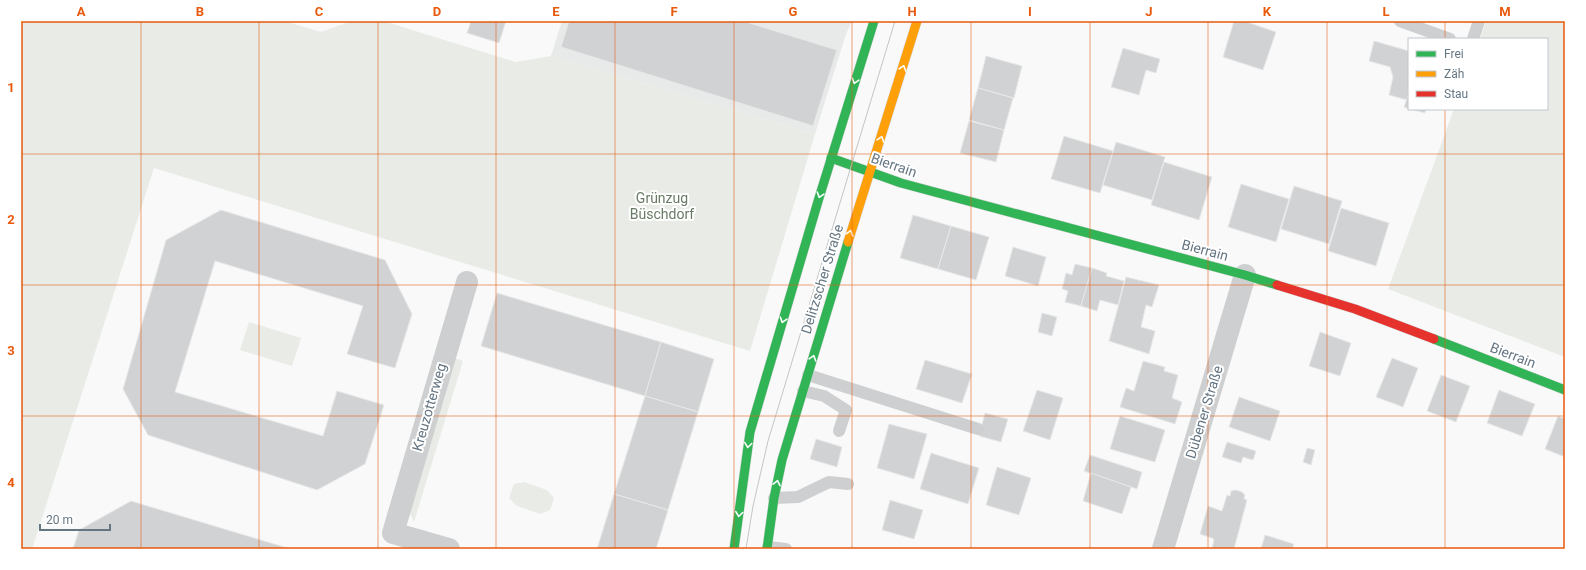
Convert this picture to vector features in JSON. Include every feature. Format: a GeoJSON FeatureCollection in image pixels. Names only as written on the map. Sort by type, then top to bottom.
{"type":"FeatureCollection","features":[{"type":"Feature","properties":{"kind":"main road","name":"Delitzscher Straße"},"geometry":{"type":"LineString","coordinates":[[734,549],[750,432],[831,158],[874,21]]}},
{"type":"Feature","properties":{"kind":"main road","name":"Delitzscher Straße"},"geometry":{"type":"LineString","coordinates":[[768,548],[774,498],[782,460],[918,21]]}},
{"type":"Feature","properties":{"kind":"main road","name":"Bierrain"},"geometry":{"type":"LineString","coordinates":[[831,158],[901,183],[1246,275],[1355,309],[1565,390]]}},
{"type":"Feature","properties":{"kind":"street","name":"Dübener Straße"},"geometry":{"type":"LineString","coordinates":[[1162,549],[1246,275]]}},
{"type":"Feature","properties":{"kind":"street","name":"Kreuzotterweg"},"geometry":{"type":"LineString","coordinates":[[449,549],[390,541],[467,282]]}},
{"type":"Feature","properties":{"kind":"lane"},"geometry":{"type":"LineString","coordinates":[[1400,21],[1447,38]]}},
{"type":"Feature","properties":{"kind":"lane"},"geometry":{"type":"LineString","coordinates":[[1473,38],[1480,21]]}},
{"type":"Feature","properties":{"kind":"lane"},"geometry":{"type":"LineString","coordinates":[[808,374],[978,429]]}},
{"type":"Feature","properties":{"kind":"lane"},"geometry":{"type":"LineString","coordinates":[[804,390],[824,396],[846,410],[839,431]]}},
{"type":"Feature","properties":{"kind":"lane"},"geometry":{"type":"LineString","coordinates":[[774,498],[798,497],[829,482],[848,484]]}},
{"type":"Feature","properties":{"kind":"lane"},"geometry":{"type":"LineString","coordinates":[[768,548],[786,549]]}},
{"type":"Feature","properties":{"kind":"shaded area"},"geometry":{"type":"Polygon","coordinates":[[[562,21],[852,21],[846,34],[815,134],[551,56],[562,21]]]}},
{"type":"Feature","properties":{"kind":"green space","name":"Grünzug Büschdorf"},"geometry":{"type":"Polygon","coordinates":[[[21,21],[284,21],[321,32],[352,21],[383,21],[516,62],[551,56],[815,134],[750,351],[154,168],[32,549],[21,549],[21,21]]]}},
{"type":"Feature","properties":{"kind":"green space"},"geometry":{"type":"Polygon","coordinates":[[[1486,21],[1565,21],[1565,357],[1388,289],[1454,110],[1548,110],[1548,38],[1480,38],[1486,21]]]}},
{"type":"Feature","properties":{"kind":"green space"},"geometry":{"type":"Polygon","coordinates":[[[249,322],[301,338],[292,366],[240,350],[249,322]]]}},
{"type":"Feature","properties":{"kind":"green space"},"geometry":{"type":"Polygon","coordinates":[[[454,358],[463,361],[414,522],[410,513],[411,503],[454,358]]]}},
{"type":"Feature","properties":{"kind":"green space"},"geometry":{"type":"Polygon","coordinates":[[[524,482],[547,490],[554,498],[550,510],[540,514],[517,506],[509,498],[514,484],[524,482]]]}},
{"type":"Feature","properties":{"kind":"building"},"geometry":{"type":"Polygon","coordinates":[[[471,21],[506,21],[499,43],[467,33],[471,21]]]}},
{"type":"Feature","properties":{"kind":"building"},"geometry":{"type":"Polygon","coordinates":[[[569,21],[743,21],[837,50],[813,126],[561,47],[569,21]]]}},
{"type":"Feature","properties":{"kind":"building"},"geometry":{"type":"Polygon","coordinates":[[[1234,21],[1244,21],[1276,32],[1263,70],[1223,57],[1234,21]]]}},
{"type":"Feature","properties":{"kind":"building"},"geometry":{"type":"Polygon","coordinates":[[[1374,41],[1408,51],[1407,100],[1389,95],[1393,77],[1390,67],[1369,61],[1374,41]]]}},
{"type":"Feature","properties":{"kind":"building"},"geometry":{"type":"Polygon","coordinates":[[[1123,48],[1160,59],[1156,73],[1146,70],[1139,95],[1111,87],[1123,48]]]}},
{"type":"Feature","properties":{"kind":"building"},"geometry":{"type":"Polygon","coordinates":[[[986,56],[1022,66],[1014,98],[978,88],[986,56]]]}},
{"type":"Feature","properties":{"kind":"building"},"geometry":{"type":"Polygon","coordinates":[[[978,88],[1013,98],[1004,130],[969,120],[978,88]]]}},
{"type":"Feature","properties":{"kind":"building"},"geometry":{"type":"Polygon","coordinates":[[[1408,95],[1408,109],[1404,107],[1408,95]]]}},
{"type":"Feature","properties":{"kind":"building"},"geometry":{"type":"Polygon","coordinates":[[[1414,110],[1426,110],[1425,113],[1414,110]]]}},
{"type":"Feature","properties":{"kind":"building"},"geometry":{"type":"Polygon","coordinates":[[[969,121],[1004,130],[996,162],[960,153],[969,121]]]}},
{"type":"Feature","properties":{"kind":"building"},"geometry":{"type":"Polygon","coordinates":[[[1064,136],[1113,151],[1100,193],[1051,179],[1064,136]]]}},
{"type":"Feature","properties":{"kind":"building"},"geometry":{"type":"Polygon","coordinates":[[[1116,142],[1165,157],[1152,200],[1103,185],[1116,142]]]}},
{"type":"Feature","properties":{"kind":"building"},"geometry":{"type":"Polygon","coordinates":[[[1164,162],[1212,177],[1199,220],[1151,205],[1164,162]]]}},
{"type":"Feature","properties":{"kind":"building"},"geometry":{"type":"Polygon","coordinates":[[[1241,184],[1289,199],[1276,242],[1228,227],[1241,184]]]}},
{"type":"Feature","properties":{"kind":"building"},"geometry":{"type":"Polygon","coordinates":[[[1294,186],[1342,201],[1329,244],[1281,229],[1294,186]]]}},
{"type":"Feature","properties":{"kind":"building"},"geometry":{"type":"Polygon","coordinates":[[[1341,208],[1389,223],[1376,266],[1328,251],[1341,208]]]}},
{"type":"Feature","properties":{"kind":"building"},"geometry":{"type":"Polygon","coordinates":[[[221,210],[385,260],[412,314],[395,368],[347,354],[363,306],[215,261],[175,392],[323,436],[337,391],[384,405],[365,464],[317,490],[148,435],[123,389],[166,240],[221,210]]]}},
{"type":"Feature","properties":{"kind":"building"},"geometry":{"type":"Polygon","coordinates":[[[913,215],[951,226],[938,269],[900,258],[913,215]]]}},
{"type":"Feature","properties":{"kind":"building"},"geometry":{"type":"Polygon","coordinates":[[[951,226],[989,237],[976,280],[938,269],[951,226]]]}},
{"type":"Feature","properties":{"kind":"building"},"geometry":{"type":"Polygon","coordinates":[[[1013,247],[1046,257],[1038,286],[1005,276],[1013,247]]]}},
{"type":"Feature","properties":{"kind":"building"},"geometry":{"type":"Polygon","coordinates":[[[1075,264],[1092,268],[1081,306],[1065,302],[1068,291],[1062,289],[1066,273],[1072,275],[1075,264]]]}},
{"type":"Feature","properties":{"kind":"building"},"geometry":{"type":"Polygon","coordinates":[[[1092,268],[1107,273],[1106,276],[1124,281],[1118,305],[1100,300],[1097,311],[1081,306],[1092,268]]]}},
{"type":"Feature","properties":{"kind":"building"},"geometry":{"type":"Polygon","coordinates":[[[1126,277],[1159,285],[1152,307],[1146,305],[1141,327],[1155,331],[1149,354],[1109,341],[1126,277]]]}},
{"type":"Feature","properties":{"kind":"building"},"geometry":{"type":"Polygon","coordinates":[[[497,293],[661,342],[645,396],[481,346],[497,293]]]}},
{"type":"Feature","properties":{"kind":"building"},"geometry":{"type":"Polygon","coordinates":[[[1042,313],[1057,317],[1052,336],[1038,332],[1042,313]]]}},
{"type":"Feature","properties":{"kind":"building"},"geometry":{"type":"Polygon","coordinates":[[[1320,332],[1351,343],[1340,376],[1309,366],[1320,332]]]}},
{"type":"Feature","properties":{"kind":"building"},"geometry":{"type":"Polygon","coordinates":[[[661,342],[714,359],[698,412],[645,396],[661,342]]]}},
{"type":"Feature","properties":{"kind":"building"},"geometry":{"type":"Polygon","coordinates":[[[1392,358],[1418,368],[1403,407],[1376,397],[1392,358]]]}},
{"type":"Feature","properties":{"kind":"building"},"geometry":{"type":"Polygon","coordinates":[[[925,360],[972,374],[962,403],[916,389],[925,360]]]}},
{"type":"Feature","properties":{"kind":"building"},"geometry":{"type":"Polygon","coordinates":[[[1143,361],[1165,367],[1164,371],[1178,375],[1172,398],[1182,402],[1175,424],[1120,407],[1126,388],[1134,391],[1143,361]]]}},
{"type":"Feature","properties":{"kind":"building"},"geometry":{"type":"Polygon","coordinates":[[[1441,375],[1470,386],[1456,422],[1427,411],[1441,375]]]}},
{"type":"Feature","properties":{"kind":"building"},"geometry":{"type":"Polygon","coordinates":[[[1037,390],[1063,398],[1050,440],[1023,431],[1037,390]]]}},
{"type":"Feature","properties":{"kind":"building"},"geometry":{"type":"Polygon","coordinates":[[[1499,390],[1535,404],[1522,436],[1487,423],[1499,390]]]}},
{"type":"Feature","properties":{"kind":"building"},"geometry":{"type":"Polygon","coordinates":[[[645,396],[698,412],[668,510],[614,494],[645,396]]]}},
{"type":"Feature","properties":{"kind":"building"},"geometry":{"type":"Polygon","coordinates":[[[1239,397],[1280,411],[1270,441],[1229,427],[1239,397]]]}},
{"type":"Feature","properties":{"kind":"building"},"geometry":{"type":"Polygon","coordinates":[[[985,413],[1008,419],[1001,442],[979,436],[985,413]]]}},
{"type":"Feature","properties":{"kind":"building"},"geometry":{"type":"Polygon","coordinates":[[[1120,416],[1165,430],[1155,462],[1110,449],[1120,416]]]}},
{"type":"Feature","properties":{"kind":"building"},"geometry":{"type":"Polygon","coordinates":[[[1558,416],[1565,419],[1565,457],[1545,449],[1558,416]]]}},
{"type":"Feature","properties":{"kind":"building"},"geometry":{"type":"Polygon","coordinates":[[[889,424],[927,434],[914,479],[877,468],[889,424]]]}},
{"type":"Feature","properties":{"kind":"building"},"geometry":{"type":"Polygon","coordinates":[[[816,439],[842,447],[837,467],[810,459],[816,439]]]}},
{"type":"Feature","properties":{"kind":"building"},"geometry":{"type":"Polygon","coordinates":[[[1227,442],[1256,451],[1253,460],[1243,457],[1241,463],[1222,457],[1227,442]]]}},
{"type":"Feature","properties":{"kind":"building"},"geometry":{"type":"Polygon","coordinates":[[[1307,448],[1315,450],[1311,465],[1303,462],[1307,448]]]}},
{"type":"Feature","properties":{"kind":"building"},"geometry":{"type":"Polygon","coordinates":[[[931,453],[979,468],[968,504],[920,489],[931,453]]]}},
{"type":"Feature","properties":{"kind":"building"},"geometry":{"type":"Polygon","coordinates":[[[1090,455],[1142,472],[1137,489],[1084,471],[1090,455]]]}},
{"type":"Feature","properties":{"kind":"building"},"geometry":{"type":"Polygon","coordinates":[[[997,467],[1031,478],[1019,515],[986,505],[997,467]]]}},
{"type":"Feature","properties":{"kind":"building"},"geometry":{"type":"Polygon","coordinates":[[[1091,473],[1131,487],[1122,514],[1083,501],[1091,473]]]}},
{"type":"Feature","properties":{"kind":"building"},"geometry":{"type":"Polygon","coordinates":[[[1236,490],[1242,492],[1245,495],[1244,499],[1247,500],[1234,549],[1212,549],[1214,539],[1200,534],[1208,506],[1222,511],[1227,495],[1230,496],[1231,491],[1236,490]]]}},
{"type":"Feature","properties":{"kind":"building"},"geometry":{"type":"Polygon","coordinates":[[[614,494],[668,510],[656,549],[597,549],[614,494]]]}},
{"type":"Feature","properties":{"kind":"building"},"geometry":{"type":"Polygon","coordinates":[[[890,500],[923,510],[914,539],[882,530],[890,500]]]}},
{"type":"Feature","properties":{"kind":"building"},"geometry":{"type":"Polygon","coordinates":[[[131,501],[291,549],[73,549],[79,530],[131,501]]]}},
{"type":"Feature","properties":{"kind":"building"},"geometry":{"type":"Polygon","coordinates":[[[1265,535],[1294,544],[1292,549],[1261,549],[1265,535]]]}},
{"type":"Feature","properties":{"kind":"tram line"},"geometry":{"type":"LineString","coordinates":[[746,549],[753,506],[768,441],[895,21]]}},
{"type":"Feature","properties":{"kind":"traffic: fast"},"geometry":{"type":"LineString","coordinates":[[734,549],[750,432],[819,198],[874,21]]}},
{"type":"Feature","properties":{"kind":"traffic: fast"},"geometry":{"type":"LineString","coordinates":[[831,158],[901,183],[1245,275],[1277,285]]}},
{"type":"Feature","properties":{"kind":"traffic: fast"},"geometry":{"type":"LineString","coordinates":[[767,549],[774,498],[782,460],[848,242]]}},
{"type":"Feature","properties":{"kind":"traffic: fast"},"geometry":{"type":"LineString","coordinates":[[1434,339],[1565,390]]}},
{"type":"Feature","properties":{"kind":"traffic: slow"},"geometry":{"type":"LineString","coordinates":[[848,242],[917,21]]}},
{"type":"Feature","properties":{"kind":"traffic: jam"},"geometry":{"type":"LineString","coordinates":[[1277,285],[1355,309],[1434,339]]}}]}
